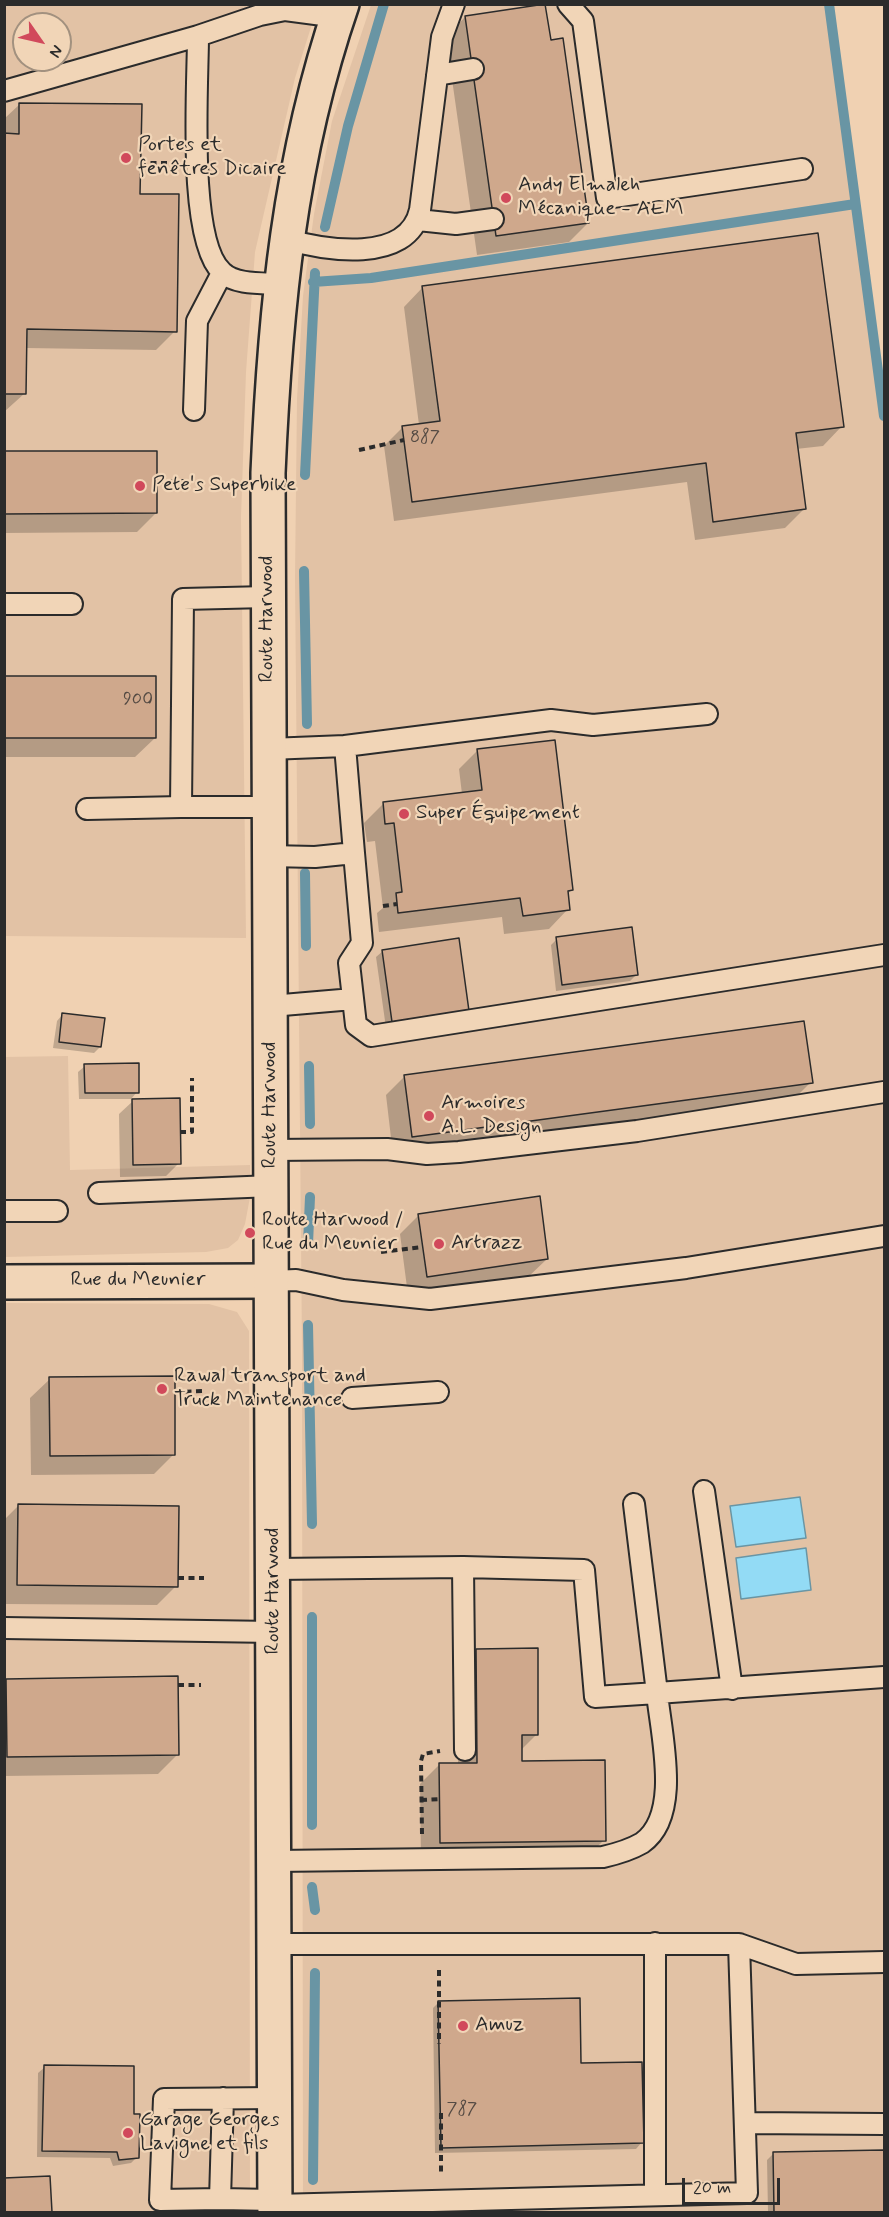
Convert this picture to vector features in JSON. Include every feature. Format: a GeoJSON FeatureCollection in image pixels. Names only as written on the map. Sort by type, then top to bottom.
{"type":"FeatureCollection","features":[{"type":"Feature","properties":{"kind":"main road","name":"Route Harwood"},"geometry":{"type":"LineString","coordinates":[[275,2206],[272,1149],[267,597],[269,461],[285,239],[303,142],[340,11]]}},
{"type":"Feature","properties":{"kind":"main road","name":"Rue du Meunier"},"geometry":{"type":"LineString","coordinates":[[4,1282],[272,1281]]}},
{"type":"Feature","properties":{"kind":"lane"},"geometry":{"type":"LineString","coordinates":[[285,239],[327,249],[381,246],[399,240],[418,220],[442,37],[454,4]]}},
{"type":"Feature","properties":{"kind":"lane"},"geometry":{"type":"LineString","coordinates":[[568,4],[583,21],[607,198],[802,169]]}},
{"type":"Feature","properties":{"kind":"lane"},"geometry":{"type":"LineString","coordinates":[[4,91],[198,36],[260,15],[285,10],[340,11]]}},
{"type":"Feature","properties":{"kind":"lane"},"geometry":{"type":"LineString","coordinates":[[198,36],[198,195],[208,245],[214,262],[222,273],[241,281],[280,284]]}},
{"type":"Feature","properties":{"kind":"lane"},"geometry":{"type":"LineString","coordinates":[[437,75],[472,69]]}},
{"type":"Feature","properties":{"kind":"lane"},"geometry":{"type":"LineString","coordinates":[[418,220],[456,224],[493,219]]}},
{"type":"Feature","properties":{"kind":"lane"},"geometry":{"type":"LineString","coordinates":[[194,410],[197,321],[222,273]]}},
{"type":"Feature","properties":{"kind":"lane"},"geometry":{"type":"LineString","coordinates":[[181,807],[183,599],[267,597]]}},
{"type":"Feature","properties":{"kind":"lane"},"geometry":{"type":"LineString","coordinates":[[4,604],[72,604]]}},
{"type":"Feature","properties":{"kind":"lane"},"geometry":{"type":"LineString","coordinates":[[269,750],[345,746],[551,720],[593,725],[707,714]]}},
{"type":"Feature","properties":{"kind":"lane"},"geometry":{"type":"LineString","coordinates":[[345,746],[362,943],[349,963],[357,1025],[371,1036],[885,955]]}},
{"type":"Feature","properties":{"kind":"lane"},"geometry":{"type":"LineString","coordinates":[[87,809],[269,807]]}},
{"type":"Feature","properties":{"kind":"lane"},"geometry":{"type":"LineString","coordinates":[[269,856],[315,857],[354,853]]}},
{"type":"Feature","properties":{"kind":"lane"},"geometry":{"type":"LineString","coordinates":[[270,1006],[353,999]]}},
{"type":"Feature","properties":{"kind":"lane"},"geometry":{"type":"LineString","coordinates":[[272,1149],[387,1149],[427,1154],[459,1152],[637,1131],[885,1092]]}},
{"type":"Feature","properties":{"kind":"lane"},"geometry":{"type":"LineString","coordinates":[[99,1193],[272,1186]]}},
{"type":"Feature","properties":{"kind":"lane"},"geometry":{"type":"LineString","coordinates":[[4,1211],[57,1211]]}},
{"type":"Feature","properties":{"kind":"lane"},"geometry":{"type":"LineString","coordinates":[[272,1281],[296,1281],[343,1290],[430,1299],[686,1268],[885,1236]]}},
{"type":"Feature","properties":{"kind":"lane"},"geometry":{"type":"LineString","coordinates":[[351,1398],[438,1392]]}},
{"type":"Feature","properties":{"kind":"lane"},"geometry":{"type":"LineString","coordinates":[[704,1491],[732,1689]]}},
{"type":"Feature","properties":{"kind":"lane"},"geometry":{"type":"LineString","coordinates":[[275,1862],[603,1857],[622,1852],[642,1842],[656,1827],[665,1809],[666,1792],[657,1693],[634,1504]]}},
{"type":"Feature","properties":{"kind":"lane"},"geometry":{"type":"LineString","coordinates":[[274,1569],[463,1567],[584,1570],[595,1697],[885,1677]]}},
{"type":"Feature","properties":{"kind":"lane"},"geometry":{"type":"LineString","coordinates":[[463,1567],[465,1750]]}},
{"type":"Feature","properties":{"kind":"lane"},"geometry":{"type":"LineString","coordinates":[[4,1628],[274,1632]]}},
{"type":"Feature","properties":{"kind":"lane"},"geometry":{"type":"LineString","coordinates":[[655,1943],[655,2195]]}},
{"type":"Feature","properties":{"kind":"lane"},"geometry":{"type":"LineString","coordinates":[[274,1944],[739,1944],[796,1964],[885,1962]]}},
{"type":"Feature","properties":{"kind":"lane"},"geometry":{"type":"LineString","coordinates":[[274,2098],[164,2099],[160,2200],[220,2199],[275,2206],[747,2193],[739,1944]]}},
{"type":"Feature","properties":{"kind":"lane"},"geometry":{"type":"LineString","coordinates":[[220,2199],[223,2098]]}},
{"type":"Feature","properties":{"kind":"lane"},"geometry":{"type":"LineString","coordinates":[[745,2123],[885,2124]]}},
{"type":"Feature","properties":{"kind":"path"},"geometry":{"type":"LineString","coordinates":[[359,450],[404,440]]}},
{"type":"Feature","properties":{"kind":"path"},"geometry":{"type":"LineString","coordinates":[[157,482],[186,481]]}},
{"type":"Feature","properties":{"kind":"path"},"geometry":{"type":"LineString","coordinates":[[180,1132],[192,1132],[192,1078]]}},
{"type":"Feature","properties":{"kind":"path"},"geometry":{"type":"LineString","coordinates":[[381,1252],[422,1247]]}},
{"type":"Feature","properties":{"kind":"path"},"geometry":{"type":"LineString","coordinates":[[175,1392],[203,1391]]}},
{"type":"Feature","properties":{"kind":"path"},"geometry":{"type":"LineString","coordinates":[[178,1578],[204,1578]]}},
{"type":"Feature","properties":{"kind":"path"},"geometry":{"type":"LineString","coordinates":[[178,1685],[201,1685]]}},
{"type":"Feature","properties":{"kind":"path"},"geometry":{"type":"LineString","coordinates":[[422,1842],[421,1761],[423,1754],[429,1752]]}},
{"type":"Feature","properties":{"kind":"path"},"geometry":{"type":"LineString","coordinates":[[421,1800],[440,1799]]}},
{"type":"Feature","properties":{"kind":"path"},"geometry":{"type":"LineString","coordinates":[[438,2001],[439,2044]]}},
{"type":"Feature","properties":{"kind":"path"},"geometry":{"type":"LineString","coordinates":[[441,2113],[441,2148]]}},
{"type":"Feature","properties":{"kind":"shaded area"},"geometry":{"type":"Polygon","coordinates":[[[5,5],[318,5],[295,78],[255,252],[246,372],[241,517],[246,938],[5,936],[5,5]]]}},
{"type":"Feature","properties":{"kind":"shaded area"},"geometry":{"type":"Polygon","coordinates":[[[371,5],[828,5],[850,179],[884,391],[884,2212],[303,2212],[302,1349],[295,578],[297,399],[303,296],[314,214],[332,121],[371,5]]]}},
{"type":"Feature","properties":{"kind":"shaded area"},"geometry":{"type":"Polygon","coordinates":[[[68,1056],[70,1170],[250,1165],[250,1197],[245,1224],[238,1240],[228,1248],[206,1252],[5,1257],[4,1057],[68,1056]]]}},
{"type":"Feature","properties":{"kind":"shaded area"},"geometry":{"type":"Polygon","coordinates":[[[5,1303],[209,1304],[237,1312],[249,1331],[250,2212],[5,2212],[5,1303]]]}},
{"type":"Feature","properties":{"kind":"water"},"geometry":{"type":"Polygon","coordinates":[[[800,1497],[806,1538],[736,1547],[730,1506],[800,1497]]]}},
{"type":"Feature","properties":{"kind":"water"},"geometry":{"type":"Polygon","coordinates":[[[806,1548],[811,1590],[741,1599],[736,1558],[806,1548]]]}},
{"type":"Feature","properties":{"kind":"building"},"geometry":{"type":"Polygon","coordinates":[[[545,4],[551,40],[563,38],[589,223],[496,236],[465,16],[545,4]]]}},
{"type":"Feature","properties":{"kind":"building"},"geometry":{"type":"Polygon","coordinates":[[[19,103],[142,104],[140,194],[179,194],[177,332],[27,329],[26,394],[4,394],[4,133],[19,134],[19,103]]]}},
{"type":"Feature","properties":{"kind":"building"},"geometry":{"type":"Polygon","coordinates":[[[818,233],[844,427],[796,433],[806,509],[713,522],[706,463],[412,502],[402,426],[440,421],[422,286],[818,233]]]}},
{"type":"Feature","properties":{"kind":"building"},"geometry":{"type":"Polygon","coordinates":[[[4,451],[157,451],[157,513],[4,514],[4,451]]]}},
{"type":"Feature","properties":{"kind":"building"},"geometry":{"type":"Polygon","coordinates":[[[4,676],[156,676],[156,738],[4,738],[4,676]]]}},
{"type":"Feature","properties":{"kind":"building"},"geometry":{"type":"Polygon","coordinates":[[[555,740],[573,890],[568,891],[570,910],[523,916],[520,898],[398,913],[396,893],[402,892],[394,823],[385,824],[383,802],[482,790],[477,749],[555,740]]]}},
{"type":"Feature","properties":{"kind":"building"},"geometry":{"type":"Polygon","coordinates":[[[632,927],[638,975],[562,985],[556,937],[632,927]]]}},
{"type":"Feature","properties":{"kind":"building"},"geometry":{"type":"Polygon","coordinates":[[[459,938],[469,1011],[392,1022],[382,950],[459,938]]]}},
{"type":"Feature","properties":{"kind":"building"},"geometry":{"type":"Polygon","coordinates":[[[62,1013],[105,1018],[101,1047],[59,1042],[62,1013]]]}},
{"type":"Feature","properties":{"kind":"building"},"geometry":{"type":"Polygon","coordinates":[[[804,1021],[813,1083],[412,1137],[404,1075],[804,1021]]]}},
{"type":"Feature","properties":{"kind":"building"},"geometry":{"type":"Polygon","coordinates":[[[139,1063],[139,1093],[85,1093],[84,1064],[139,1063]]]}},
{"type":"Feature","properties":{"kind":"building"},"geometry":{"type":"Polygon","coordinates":[[[180,1098],[181,1164],[133,1165],[132,1099],[180,1098]]]}},
{"type":"Feature","properties":{"kind":"building"},"geometry":{"type":"Polygon","coordinates":[[[540,1196],[548,1259],[427,1277],[418,1214],[540,1196]]]}},
{"type":"Feature","properties":{"kind":"building"},"geometry":{"type":"Polygon","coordinates":[[[175,1376],[175,1455],[50,1456],[49,1377],[175,1376]]]}},
{"type":"Feature","properties":{"kind":"building"},"geometry":{"type":"Polygon","coordinates":[[[18,1504],[179,1506],[178,1587],[17,1585],[18,1504]]]}},
{"type":"Feature","properties":{"kind":"building"},"geometry":{"type":"Polygon","coordinates":[[[538,1648],[538,1735],[522,1735],[522,1761],[605,1760],[606,1841],[440,1843],[439,1763],[477,1763],[476,1649],[538,1648]]]}},
{"type":"Feature","properties":{"kind":"building"},"geometry":{"type":"Polygon","coordinates":[[[178,1676],[179,1755],[7,1757],[6,1679],[178,1676]]]}},
{"type":"Feature","properties":{"kind":"building"},"geometry":{"type":"Polygon","coordinates":[[[580,1998],[581,2063],[642,2062],[644,2143],[441,2148],[438,2001],[580,1998]]]}},
{"type":"Feature","properties":{"kind":"building"},"geometry":{"type":"Polygon","coordinates":[[[44,2065],[134,2066],[134,2114],[140,2114],[139,2158],[119,2160],[117,2152],[42,2151],[44,2065]]]}},
{"type":"Feature","properties":{"kind":"building"},"geometry":{"type":"Polygon","coordinates":[[[884,2150],[884,2212],[774,2212],[773,2152],[884,2150]]]}},
{"type":"Feature","properties":{"kind":"building"},"geometry":{"type":"Polygon","coordinates":[[[50,2176],[52,2212],[4,2212],[4,2178],[50,2176]]]}},
{"type":"Feature","properties":{"kind":"waterway"},"geometry":{"type":"LineString","coordinates":[[325,227],[348,126],[384,4]]}},
{"type":"Feature","properties":{"kind":"waterway"},"geometry":{"type":"LineString","coordinates":[[829,4],[884,416]]}},
{"type":"Feature","properties":{"kind":"waterway"},"geometry":{"type":"LineString","coordinates":[[313,282],[371,278],[855,204]]}},
{"type":"Feature","properties":{"kind":"waterway"},"geometry":{"type":"LineString","coordinates":[[305,475],[315,273]]}},
{"type":"Feature","properties":{"kind":"waterway"},"geometry":{"type":"LineString","coordinates":[[304,571],[307,724]]}},
{"type":"Feature","properties":{"kind":"waterway"},"geometry":{"type":"LineString","coordinates":[[305,873],[306,946]]}},
{"type":"Feature","properties":{"kind":"waterway"},"geometry":{"type":"LineString","coordinates":[[309,1066],[310,1124]]}},
{"type":"Feature","properties":{"kind":"waterway"},"geometry":{"type":"LineString","coordinates":[[308,1244],[310,1197]]}},
{"type":"Feature","properties":{"kind":"waterway"},"geometry":{"type":"LineString","coordinates":[[308,1325],[312,1524]]}},
{"type":"Feature","properties":{"kind":"waterway"},"geometry":{"type":"LineString","coordinates":[[312,1617],[312,1825]]}},
{"type":"Feature","properties":{"kind":"waterway"},"geometry":{"type":"LineString","coordinates":[[312,1887],[315,1910]]}},
{"type":"Feature","properties":{"kind":"waterway"},"geometry":{"type":"LineString","coordinates":[[313,2180],[315,1973]]}},
{"type":"Feature","properties":{"kind":"place","name":"Portes et fenêtres Dicaire"},"geometry":{"type":"Point","coordinates":[126,158]}},
{"type":"Feature","properties":{"kind":"place","name":"Andy Elmaleh Mécanique - AEM"},"geometry":{"type":"Point","coordinates":[506,198]}},
{"type":"Feature","properties":{"kind":"place","name":"Pete's Superbike"},"geometry":{"type":"Point","coordinates":[140,486]}},
{"type":"Feature","properties":{"kind":"place","name":"Super Équipement"},"geometry":{"type":"Point","coordinates":[404,814]}},
{"type":"Feature","properties":{"kind":"place","name":"Armoires A.L. Design"},"geometry":{"type":"Point","coordinates":[429,1116]}},
{"type":"Feature","properties":{"kind":"place","name":"Route Harwood / Rue du Meunier"},"geometry":{"type":"Point","coordinates":[250,1233]}},
{"type":"Feature","properties":{"kind":"place","name":"Artrazz"},"geometry":{"type":"Point","coordinates":[439,1244]}},
{"type":"Feature","properties":{"kind":"place","name":"Rawal transport and Truck Maintenance"},"geometry":{"type":"Point","coordinates":[162,1389]}},
{"type":"Feature","properties":{"kind":"place","name":"Amuz"},"geometry":{"type":"Point","coordinates":[463,2026]}},
{"type":"Feature","properties":{"kind":"place","name":"Garage Georges Lavigne et fils"},"geometry":{"type":"Point","coordinates":[128,2133]}}]}
